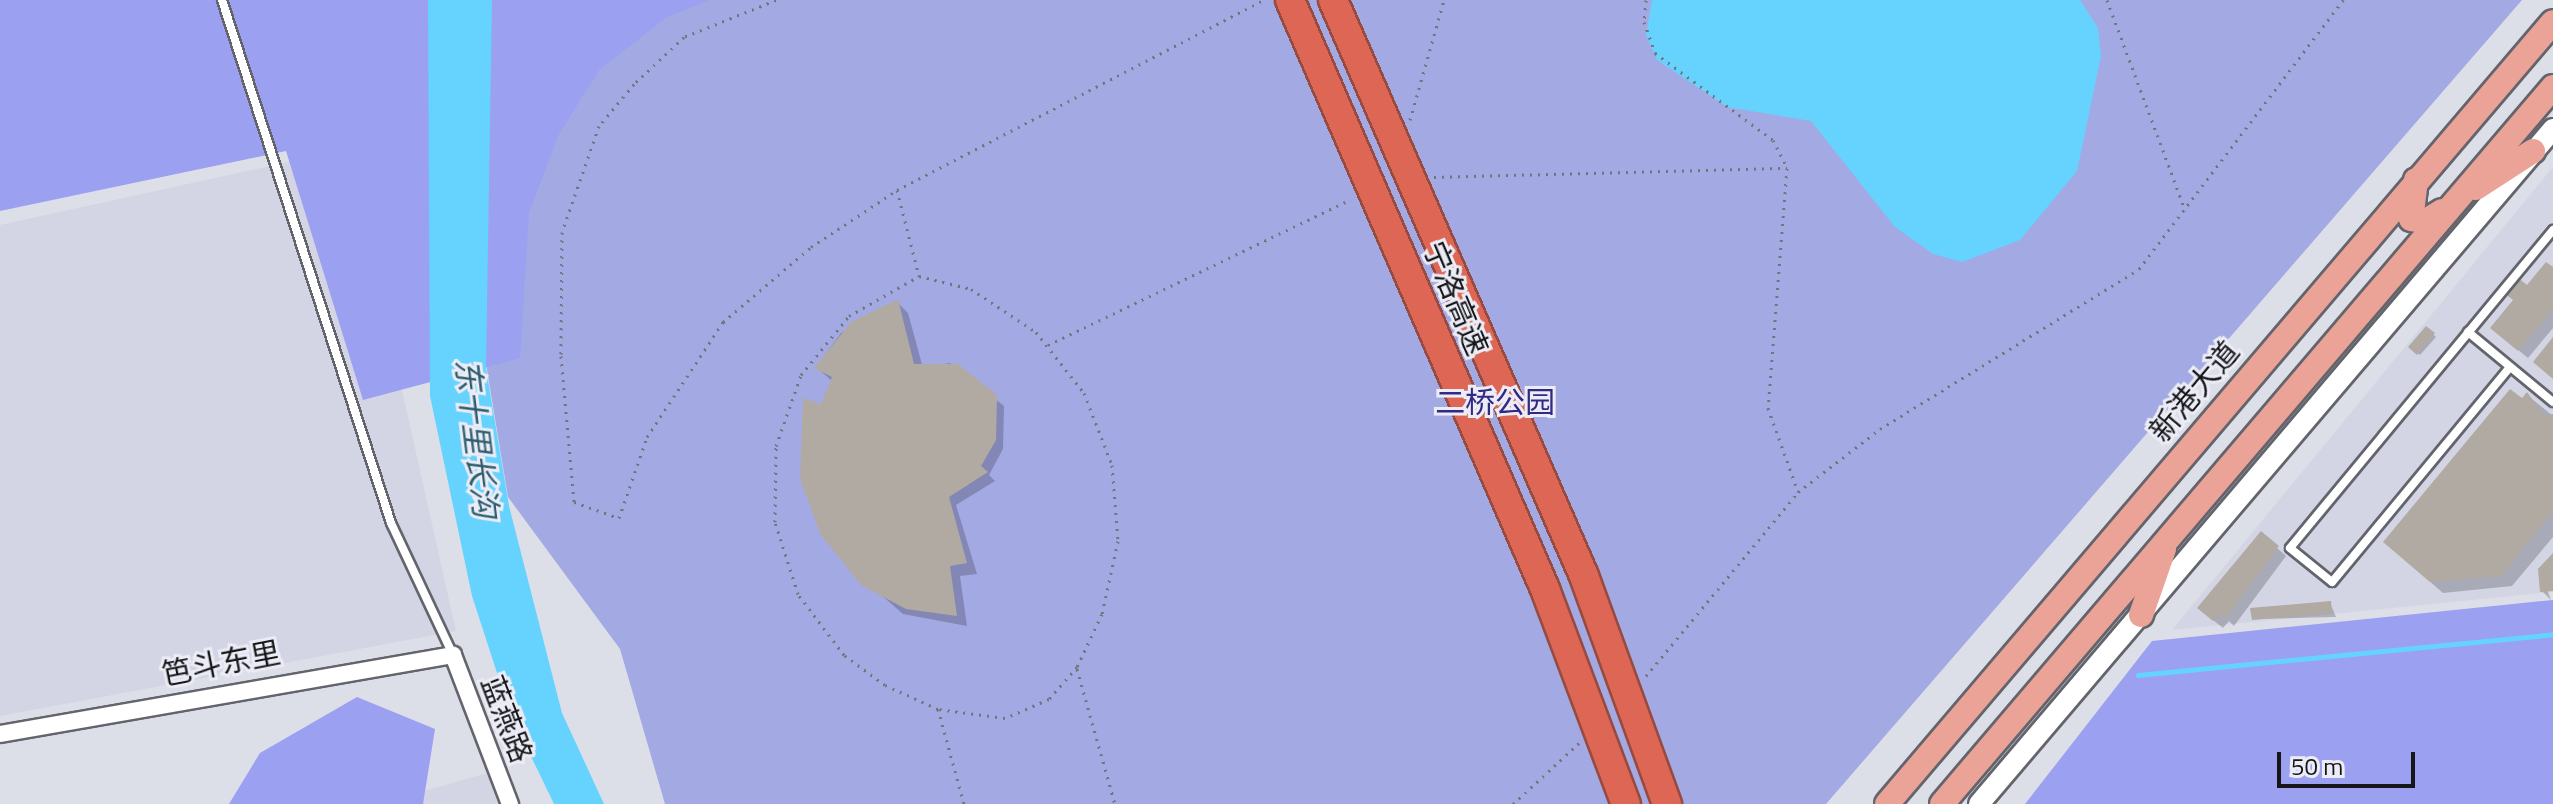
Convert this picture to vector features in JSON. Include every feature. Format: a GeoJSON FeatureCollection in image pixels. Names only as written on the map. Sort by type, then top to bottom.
{"type":"FeatureCollection","features":[{"type":"Feature","properties":{"kind":"highway","name":"宁洛高速"},"geometry":{"type":"LineString","coordinates":[[1290,0],[1545,589],[1626,804]]}},
{"type":"Feature","properties":{"kind":"highway","name":"宁洛高速"},"geometry":{"type":"LineString","coordinates":[[1333,0],[1584,576],[1667,804]]}},
{"type":"Feature","properties":{"kind":"main road","name":"新港大道"},"geometry":{"type":"LineString","coordinates":[[1887,804],[2416,178],[2553,22]]}},
{"type":"Feature","properties":{"kind":"main road"},"geometry":{"type":"LineString","coordinates":[[1942,804],[2553,87]]}},
{"type":"Feature","properties":{"kind":"main road"},"geometry":{"type":"LineString","coordinates":[[2416,178],[2411,219],[2426,221],[2533,151]]}},
{"type":"Feature","properties":{"kind":"main road"},"geometry":{"type":"LineString","coordinates":[[2257,366],[2287,364],[2285,398]]}},
{"type":"Feature","properties":{"kind":"main road"},"geometry":{"type":"LineString","coordinates":[[2141,615],[2169,536]]}},
{"type":"Feature","properties":{"kind":"street"},"geometry":{"type":"LineString","coordinates":[[1979,804],[2553,129]]}},
{"type":"Feature","properties":{"kind":"street","name":"笆斗东里"},"geometry":{"type":"LineString","coordinates":[[0,734],[453,655]]}},
{"type":"Feature","properties":{"kind":"street","name":"蓝燕路"},"geometry":{"type":"LineString","coordinates":[[453,655],[510,804]]}},
{"type":"Feature","properties":{"kind":"lane"},"geometry":{"type":"LineString","coordinates":[[222,0],[256,97],[391,523],[453,655]]}},
{"type":"Feature","properties":{"kind":"lane"},"geometry":{"type":"LineString","coordinates":[[2510,367],[2332,582],[2290,548],[2553,230]]}},
{"type":"Feature","properties":{"kind":"lane"},"geometry":{"type":"LineString","coordinates":[[2468,332],[2553,402]]}},
{"type":"Feature","properties":{"kind":"path"},"geometry":{"type":"LineString","coordinates":[[776,0],[684,37],[599,126],[562,232],[561,356],[574,502],[619,518],[647,437],[723,322],[811,247],[897,190],[1264,0]]}},
{"type":"Feature","properties":{"kind":"path"},"geometry":{"type":"LineString","coordinates":[[1406,134],[1444,0]]}},
{"type":"Feature","properties":{"kind":"path"},"geometry":{"type":"LineString","coordinates":[[1646,0],[1644,22],[1655,53],[1773,140],[1787,168],[1768,408],[1798,492]]}},
{"type":"Feature","properties":{"kind":"path"},"geometry":{"type":"LineString","coordinates":[[2107,0],[2185,210]]}},
{"type":"Feature","properties":{"kind":"path"},"geometry":{"type":"LineString","coordinates":[[1641,681],[1798,492],[1880,429],[2139,269],[2343,0]]}},
{"type":"Feature","properties":{"kind":"path"},"geometry":{"type":"LineString","coordinates":[[897,190],[919,276]]}},
{"type":"Feature","properties":{"kind":"path"},"geometry":{"type":"LineString","coordinates":[[919,276],[947,279],[1016,315],[1070,371],[1096,416],[1117,490],[1118,541],[1106,602],[1077,667],[1031,711],[1005,718],[938,709],[885,685],[827,636],[788,571],[772,497],[782,422],[815,354],[869,300],[919,276]]}},
{"type":"Feature","properties":{"kind":"path"},"geometry":{"type":"LineString","coordinates":[[1077,667],[1115,804]]}},
{"type":"Feature","properties":{"kind":"path"},"geometry":{"type":"LineString","coordinates":[[938,709],[964,804]]}},
{"type":"Feature","properties":{"kind":"path"},"geometry":{"type":"LineString","coordinates":[[1513,804],[1592,732]]}},
{"type":"Feature","properties":{"kind":"shaded area"},"geometry":{"type":"Polygon","coordinates":[[[0,0],[709,0],[667,17],[599,70],[558,136],[529,213],[520,358],[363,400],[286,151],[0,211],[0,0]]]}},
{"type":"Feature","properties":{"kind":"shaded area"},"geometry":{"type":"Polygon","coordinates":[[[348,149],[456,631],[0,716],[0,225],[348,149]]]}},
{"type":"Feature","properties":{"kind":"shaded area"},"geometry":{"type":"Polygon","coordinates":[[[2553,167],[2553,592],[2172,630],[2553,167]]]}},
{"type":"Feature","properties":{"kind":"shaded area"},"geometry":{"type":"Polygon","coordinates":[[[2553,600],[2553,804],[2025,804],[2152,641],[2553,600]]]}},
{"type":"Feature","properties":{"kind":"shaded area"},"geometry":{"type":"Polygon","coordinates":[[[357,697],[435,729],[423,804],[229,804],[260,753],[357,697]]]}},
{"type":"Feature","properties":{"kind":"shaded area"},"geometry":{"type":"Polygon","coordinates":[[[487,773],[498,804],[399,804],[400,798],[487,773]]]}},
{"type":"Feature","properties":{"kind":"green space","name":"二桥公园"},"geometry":{"type":"Polygon","coordinates":[[[502,0],[2522,0],[1826,804],[665,804],[620,649],[508,497],[469,261],[502,0]]]}},
{"type":"Feature","properties":{"kind":"water","name":"东十里长沟"},"geometry":{"type":"Polygon","coordinates":[[[428,0],[492,0],[486,368],[509,506],[562,713],[604,804],[554,804],[510,713],[472,596],[430,396],[428,0]]]}},
{"type":"Feature","properties":{"kind":"water"},"geometry":{"type":"Polygon","coordinates":[[[1652,0],[2080,0],[2098,28],[2101,56],[2077,171],[2020,240],[1962,262],[1933,254],[1895,227],[1811,121],[1727,107],[1657,60],[1646,35],[1652,0]]]}},
{"type":"Feature","properties":{"kind":"building"},"geometry":{"type":"Polygon","coordinates":[[[2546,262],[2553,267],[2553,310],[2518,351],[2490,328],[2513,300],[2504,293],[2517,277],[2527,285],[2546,262]]]}},
{"type":"Feature","properties":{"kind":"building"},"geometry":{"type":"Polygon","coordinates":[[[898,299],[914,364],[958,364],[997,395],[996,440],[981,466],[988,472],[949,497],[967,563],[950,566],[957,616],[906,609],[861,585],[821,535],[800,479],[803,398],[821,404],[832,377],[814,368],[851,322],[898,299]]]}},
{"type":"Feature","properties":{"kind":"building"},"geometry":{"type":"Polygon","coordinates":[[[2426,326],[2435,333],[2417,355],[2408,347],[2426,326]]]}},
{"type":"Feature","properties":{"kind":"building"},"geometry":{"type":"Polygon","coordinates":[[[2553,337],[2553,379],[2533,362],[2553,337]]]}},
{"type":"Feature","properties":{"kind":"building"},"geometry":{"type":"Polygon","coordinates":[[[2510,389],[2522,398],[2527,392],[2544,416],[2553,414],[2553,512],[2501,576],[2430,582],[2383,542],[2510,389]]]}},
{"type":"Feature","properties":{"kind":"building"},"geometry":{"type":"Polygon","coordinates":[[[2261,531],[2279,546],[2225,619],[2219,614],[2213,621],[2197,608],[2261,531]]]}},
{"type":"Feature","properties":{"kind":"building"},"geometry":{"type":"Polygon","coordinates":[[[2553,553],[2553,591],[2540,592],[2538,569],[2553,553]]]}},
{"type":"Feature","properties":{"kind":"building"},"geometry":{"type":"Polygon","coordinates":[[[2331,601],[2332,613],[2252,620],[2250,608],[2331,601]]]}},
{"type":"Feature","properties":{"kind":"waterway"},"geometry":{"type":"LineString","coordinates":[[2138,675],[2553,634]]}}]}
